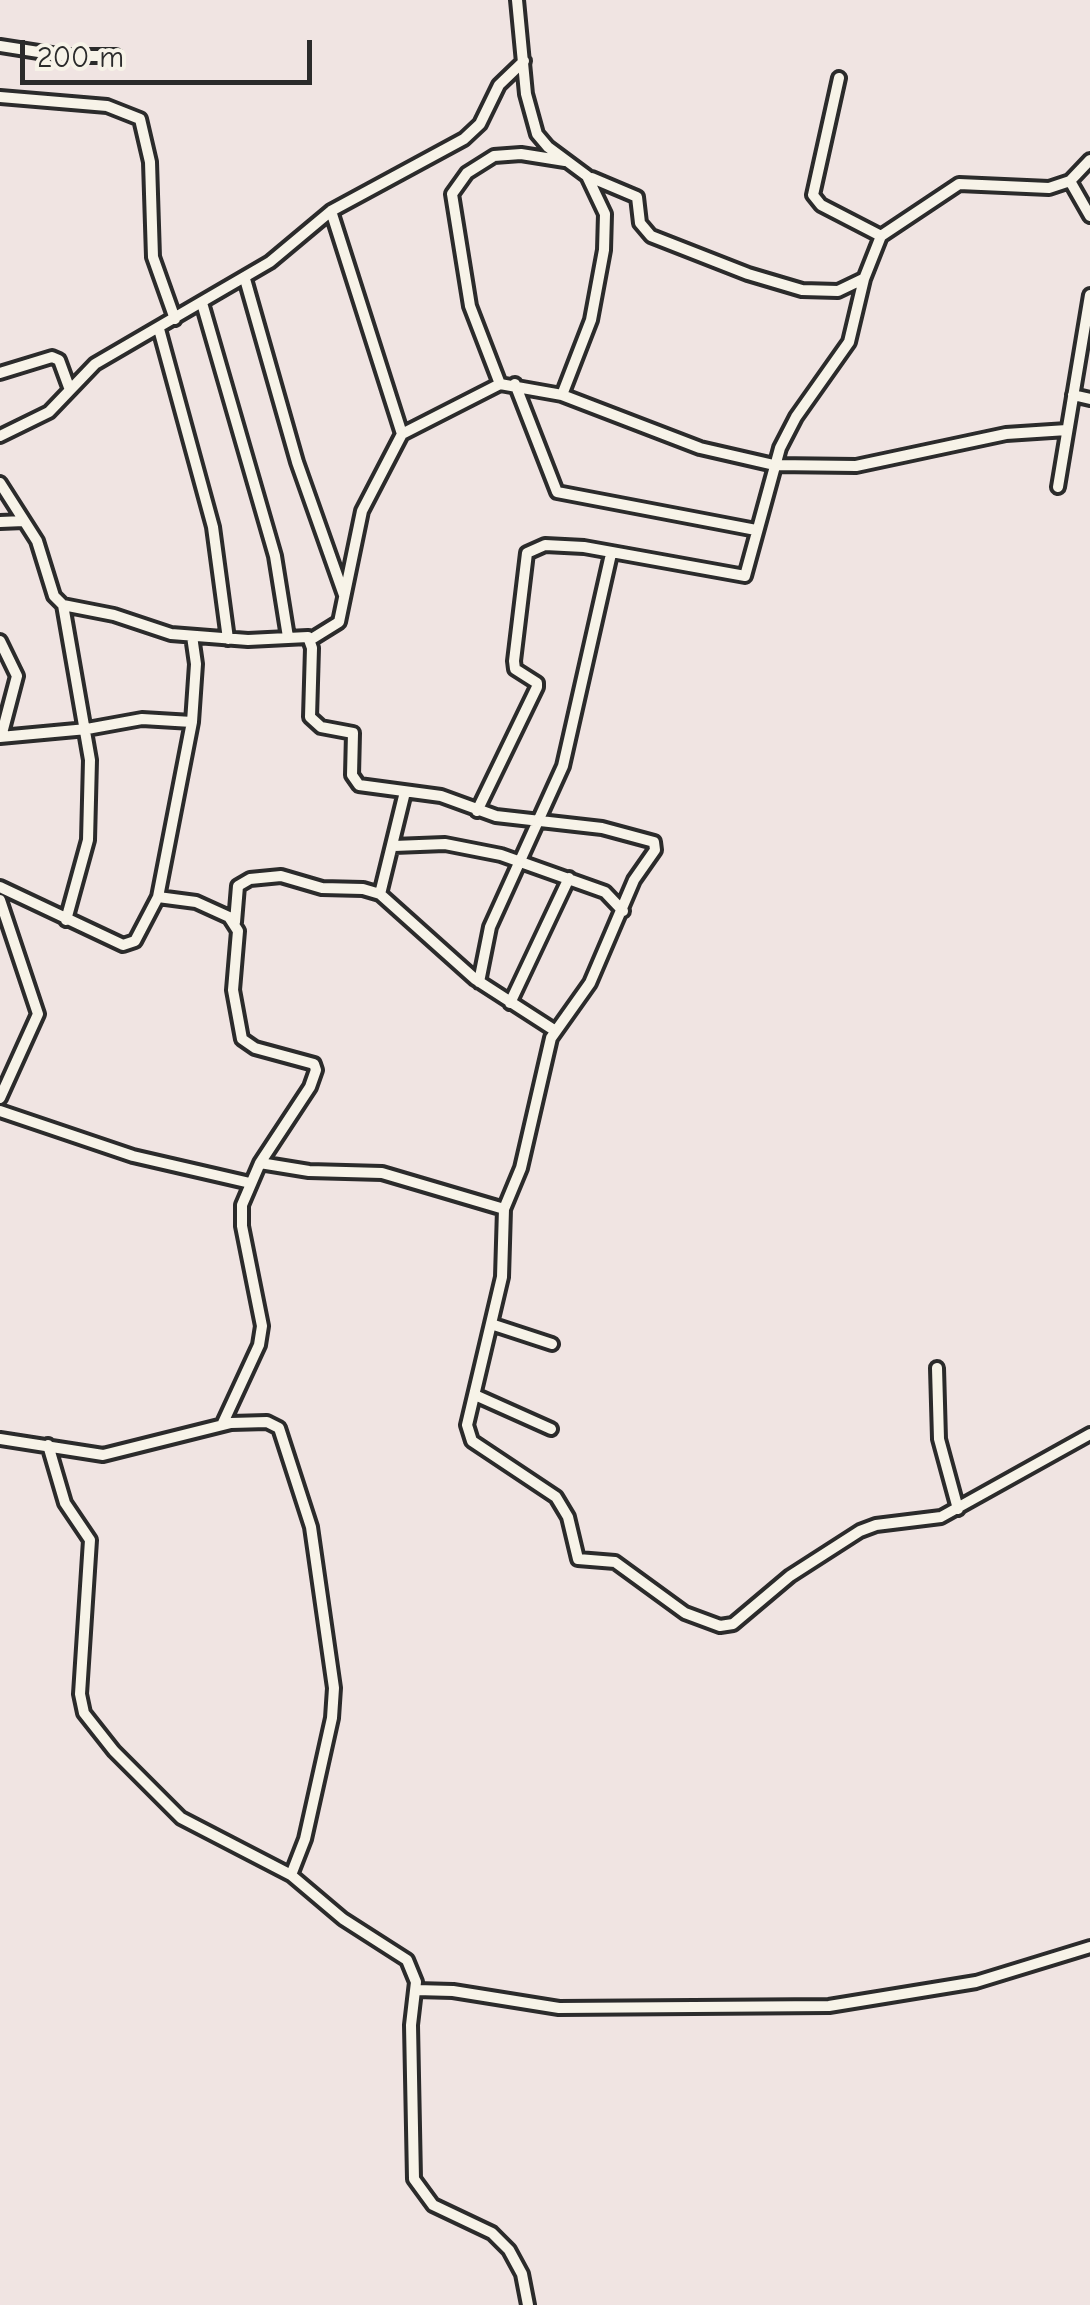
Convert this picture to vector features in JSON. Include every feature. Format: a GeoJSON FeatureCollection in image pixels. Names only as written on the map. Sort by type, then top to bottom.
{"type":"FeatureCollection","features":[{"type":"Feature","properties":{"kind":"street"},"geometry":{"type":"LineString","coordinates":[[517,0],[526,97],[537,134],[587,176],[603,205],[604,250],[586,339],[562,395]]}},
{"type":"Feature","properties":{"kind":"street"},"geometry":{"type":"LineString","coordinates":[[0,46],[64,56],[116,56]]}},
{"type":"Feature","properties":{"kind":"street"},"geometry":{"type":"LineString","coordinates":[[0,436],[39,418],[95,364],[245,279],[331,211],[428,162],[470,135],[498,85],[524,61]]}},
{"type":"Feature","properties":{"kind":"street"},"geometry":{"type":"LineString","coordinates":[[839,78],[814,194],[821,205],[880,236]]}},
{"type":"Feature","properties":{"kind":"street"},"geometry":{"type":"LineString","coordinates":[[0,97],[107,106],[129,112],[142,122],[152,180],[152,257],[175,319]]}},
{"type":"Feature","properties":{"kind":"street"},"geometry":{"type":"LineString","coordinates":[[500,384],[470,306],[452,194],[467,173],[500,154],[571,162]]}},
{"type":"Feature","properties":{"kind":"street"},"geometry":{"type":"LineString","coordinates":[[478,811],[537,688],[537,682],[515,669],[514,661],[527,553],[545,545],[740,577],[750,567],[756,530],[786,432],[849,342],[864,279],[880,236],[943,191],[966,182],[1040,189],[1070,180],[1090,160]]}},
{"type":"Feature","properties":{"kind":"street"},"geometry":{"type":"LineString","coordinates":[[587,176],[634,194],[640,222],[652,236],[748,274],[802,290],[838,291],[864,279]]}},
{"type":"Feature","properties":{"kind":"street"},"geometry":{"type":"LineString","coordinates":[[1070,180],[1090,216]]}},
{"type":"Feature","properties":{"kind":"street"},"geometry":{"type":"LineString","coordinates":[[331,211],[402,434]]}},
{"type":"Feature","properties":{"kind":"street"},"geometry":{"type":"LineString","coordinates":[[245,279],[297,462],[346,601]]}},
{"type":"Feature","properties":{"kind":"street"},"geometry":{"type":"LineString","coordinates":[[1058,487],[1090,295]]}},
{"type":"Feature","properties":{"kind":"street"},"geometry":{"type":"LineString","coordinates":[[202,303],[274,556],[288,637]]}},
{"type":"Feature","properties":{"kind":"street"},"geometry":{"type":"LineString","coordinates":[[160,328],[213,526],[228,638]]}},
{"type":"Feature","properties":{"kind":"street"},"geometry":{"type":"LineString","coordinates":[[0,374],[52,358],[58,360],[70,390]]}},
{"type":"Feature","properties":{"kind":"street"},"geometry":{"type":"LineString","coordinates":[[310,640],[332,631],[346,601],[362,511],[402,434],[500,384],[562,395],[700,448],[774,465],[856,466],[1006,434],[1067,430]]}},
{"type":"Feature","properties":{"kind":"street"},"geometry":{"type":"LineString","coordinates":[[515,384],[557,492],[756,530]]}},
{"type":"Feature","properties":{"kind":"street"},"geometry":{"type":"LineString","coordinates":[[1074,395],[1090,399]]}},
{"type":"Feature","properties":{"kind":"street"},"geometry":{"type":"LineString","coordinates":[[0,483],[37,541],[54,596],[63,606],[87,729],[88,840],[66,920]]}},
{"type":"Feature","properties":{"kind":"street"},"geometry":{"type":"LineString","coordinates":[[0,522],[24,521]]}},
{"type":"Feature","properties":{"kind":"street"},"geometry":{"type":"LineString","coordinates":[[479,982],[490,927],[541,821],[570,742],[611,554]]}},
{"type":"Feature","properties":{"kind":"street"},"geometry":{"type":"LineString","coordinates":[[63,606],[114,615],[156,631],[192,636],[303,635],[310,640]]}},
{"type":"Feature","properties":{"kind":"street"},"geometry":{"type":"LineString","coordinates":[[0,887],[66,920],[130,945],[158,897],[192,722],[196,664],[192,636]]}},
{"type":"Feature","properties":{"kind":"street"},"geometry":{"type":"LineString","coordinates":[[310,640],[310,717],[320,727],[353,734],[352,775],[360,785],[440,796],[478,811],[602,828],[654,842],[654,850],[634,880],[581,1000],[554,1030],[521,1168],[504,1209],[504,1263],[467,1433],[556,1497],[568,1518],[578,1559],[615,1562],[668,1603],[720,1626],[744,1618],[790,1576],[860,1532],[876,1525],[927,1521],[958,1508],[1090,1434]]}},
{"type":"Feature","properties":{"kind":"street"},"geometry":{"type":"LineString","coordinates":[[0,641],[17,676],[1,737],[87,729],[142,718],[192,722]]}},
{"type":"Feature","properties":{"kind":"street"},"geometry":{"type":"LineString","coordinates":[[380,894],[405,792]]}},
{"type":"Feature","properties":{"kind":"street"},"geometry":{"type":"LineString","coordinates":[[394,846],[445,844],[520,862],[605,892],[623,910]]}},
{"type":"Feature","properties":{"kind":"street"},"geometry":{"type":"LineString","coordinates":[[222,1425],[259,1346],[262,1326],[242,1226],[250,1183],[316,1070],[305,1059],[255,1048],[242,1039],[232,990],[238,886],[250,878],[281,876],[322,888],[363,889],[380,894],[479,982],[554,1030]]}},
{"type":"Feature","properties":{"kind":"street"},"geometry":{"type":"LineString","coordinates":[[510,1003],[569,878]]}},
{"type":"Feature","properties":{"kind":"street"},"geometry":{"type":"LineString","coordinates":[[158,897],[196,902],[236,922]]}},
{"type":"Feature","properties":{"kind":"street"},"geometry":{"type":"LineString","coordinates":[[0,900],[38,1009],[0,1098]]}},
{"type":"Feature","properties":{"kind":"street"},"geometry":{"type":"LineString","coordinates":[[0,1111],[132,1156],[250,1183]]}},
{"type":"Feature","properties":{"kind":"street"},"geometry":{"type":"LineString","coordinates":[[260,1162],[309,1171],[382,1173],[504,1209]]}},
{"type":"Feature","properties":{"kind":"street"},"geometry":{"type":"LineString","coordinates":[[491,1324],[552,1344]]}},
{"type":"Feature","properties":{"kind":"street"},"geometry":{"type":"LineString","coordinates":[[937,1368],[939,1438],[958,1508]]}},
{"type":"Feature","properties":{"kind":"street"},"geometry":{"type":"LineString","coordinates":[[475,1394],[551,1429]]}},
{"type":"Feature","properties":{"kind":"street"},"geometry":{"type":"LineString","coordinates":[[0,1439],[103,1455],[222,1425],[267,1422],[279,1428],[292,1458],[320,1571],[331,1650],[332,1718],[306,1839],[292,1874]]}},
{"type":"Feature","properties":{"kind":"street"},"geometry":{"type":"LineString","coordinates":[[48,1445],[66,1503],[90,1540],[80,1694],[84,1713],[114,1751],[181,1818],[292,1874],[343,1918],[408,1960],[416,1990],[411,2024],[414,2178],[433,2205],[492,2233],[509,2250],[522,2274],[528,2305]]}},
{"type":"Feature","properties":{"kind":"street"},"geometry":{"type":"LineString","coordinates":[[416,1990],[453,1991],[559,2008],[829,2006],[976,1982],[1090,1948]]}}]}
